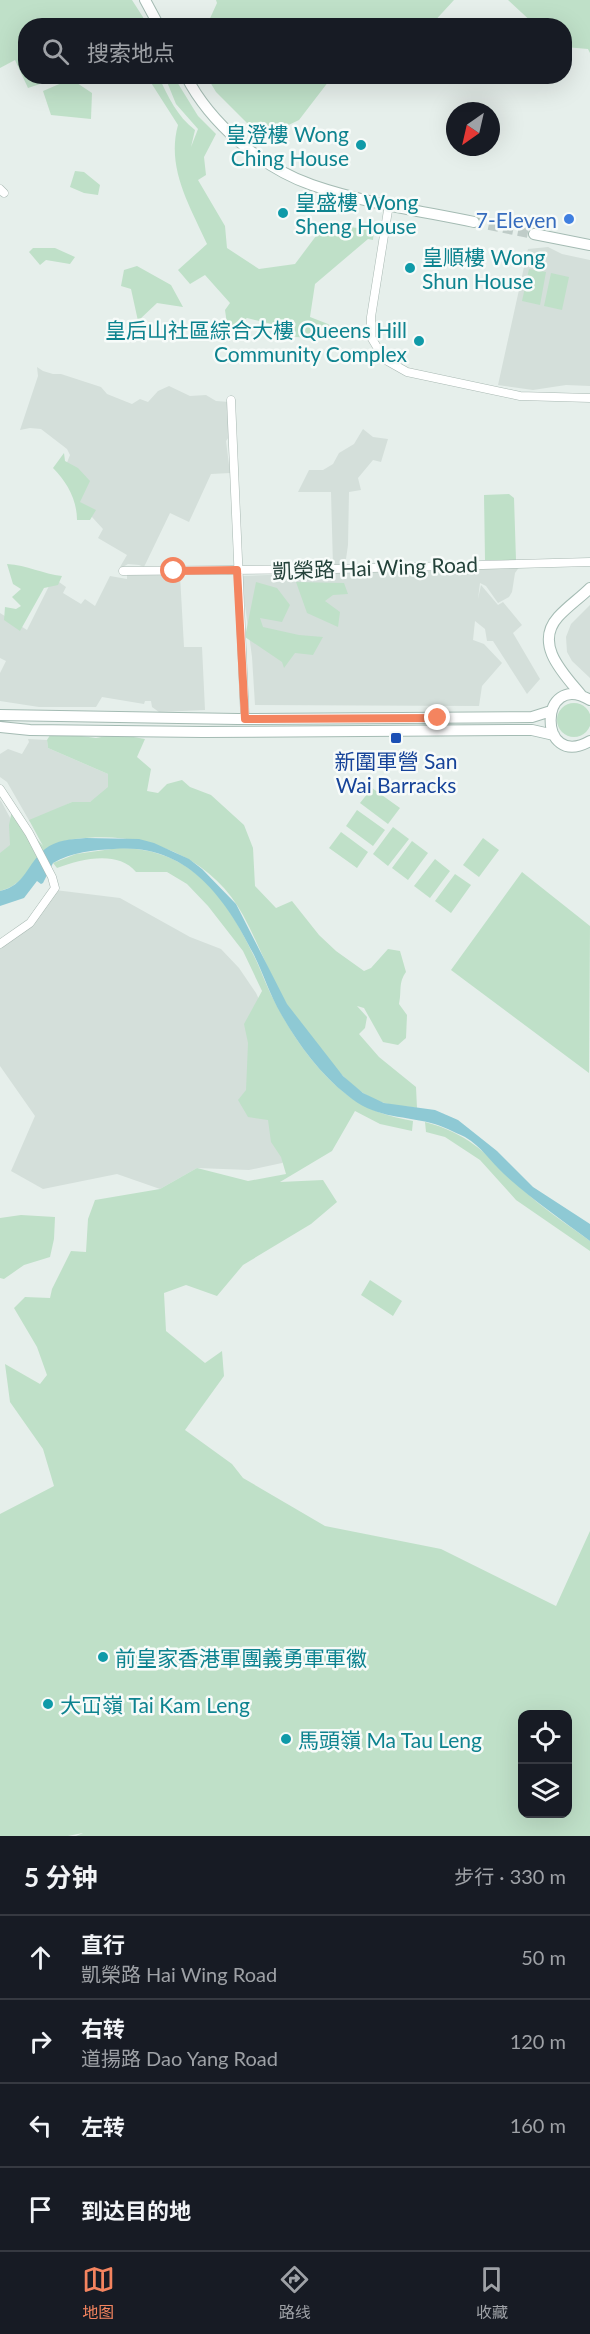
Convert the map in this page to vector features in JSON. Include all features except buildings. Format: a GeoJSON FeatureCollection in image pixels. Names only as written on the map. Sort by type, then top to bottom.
{"type":"FeatureCollection","features":[{"type":"Feature","properties":{"kind":"main road"},"geometry":{"type":"LineString","coordinates":[[145,0],[155,18]]}},
{"type":"Feature","properties":{"kind":"main road"},"geometry":{"type":"LineString","coordinates":[[191,84],[206,110],[249,149],[279,168],[313,185],[474,222]]}},
{"type":"Feature","properties":{"kind":"main road"},"geometry":{"type":"LineString","coordinates":[[534,234],[590,245]]}},
{"type":"Feature","properties":{"kind":"main road"},"geometry":{"type":"LineString","coordinates":[[559,700],[561,674],[550,644],[551,628],[558,617],[590,588]]}},
{"type":"Feature","properties":{"kind":"main road"},"geometry":{"type":"LineString","coordinates":[[561,674],[586,698]]}},
{"type":"Feature","properties":{"kind":"main road"},"geometry":{"type":"LineString","coordinates":[[0,716],[245,719],[522,718],[539,716],[551,711],[559,700],[571,695],[586,698]]}},
{"type":"Feature","properties":{"kind":"main road"},"geometry":{"type":"LineString","coordinates":[[551,711],[550,724],[554,735],[561,742],[570,746],[590,741]]}},
{"type":"Feature","properties":{"kind":"main road"},"geometry":{"type":"LineString","coordinates":[[0,727],[37,730],[192,732],[532,730],[554,735]]}},
{"type":"Feature","properties":{"kind":"street"},"geometry":{"type":"LineString","coordinates":[[389,204],[370,316],[371,338],[384,358],[407,372],[520,396],[590,398]]}},
{"type":"Feature","properties":{"kind":"street"},"geometry":{"type":"LineString","coordinates":[[231,400],[245,719]]}},
{"type":"Feature","properties":{"kind":"street","name":"凱榮路 Hai Wing Road"},"geometry":{"type":"LineString","coordinates":[[123,571],[590,562]]}},
{"type":"Feature","properties":{"kind":"street"},"geometry":{"type":"LineString","coordinates":[[0,789],[20,817],[52,877],[55,888],[32,921],[0,944]]}},
{"type":"Feature","properties":{"kind":"shaded area"},"geometry":{"type":"Polygon","coordinates":[[[548,247],[562,254],[590,260],[590,386],[566,385],[533,390],[498,385],[528,249],[548,247]]]}},
{"type":"Feature","properties":{"kind":"shaded area"},"geometry":{"type":"Polygon","coordinates":[[[37,367],[43,371],[61,374],[101,387],[107,394],[132,404],[140,399],[148,402],[158,391],[169,386],[190,396],[206,395],[216,401],[229,402],[229,437],[226,441],[230,473],[211,474],[189,522],[170,513],[144,567],[128,564],[120,567],[127,555],[98,538],[103,529],[81,505],[66,465],[70,455],[67,449],[41,429],[20,430],[38,376],[37,367]]]}},
{"type":"Feature","properties":{"kind":"shaded area"},"geometry":{"type":"Polygon","coordinates":[[[363,429],[373,437],[388,439],[381,462],[373,460],[358,478],[361,490],[349,492],[348,545],[345,566],[333,566],[331,492],[298,492],[309,470],[323,470],[333,464],[339,453],[354,444],[363,429]]]}},
{"type":"Feature","properties":{"kind":"shaded area"},"geometry":{"type":"Polygon","coordinates":[[[520,566],[515,573],[509,597],[498,603],[486,586],[480,583],[478,599],[481,585],[498,605],[503,602],[522,625],[513,633],[540,679],[527,694],[493,641],[487,641],[485,629],[475,621],[473,640],[484,644],[502,663],[482,686],[479,706],[255,705],[252,657],[241,576],[520,566]]]}},
{"type":"Feature","properties":{"kind":"shaded area"},"geometry":{"type":"Polygon","coordinates":[[[127,574],[180,575],[184,647],[202,647],[205,710],[159,712],[152,707],[151,701],[145,701],[144,704],[102,697],[96,707],[39,707],[0,701],[0,673],[6,661],[0,658],[0,613],[27,630],[50,584],[59,582],[66,587],[63,593],[81,604],[85,599],[95,606],[110,576],[127,579],[127,574]]]}},
{"type":"Feature","properties":{"kind":"shaded area"},"geometry":{"type":"Polygon","coordinates":[[[590,605],[590,678],[572,661],[567,652],[566,637],[571,624],[590,605]]]}},
{"type":"Feature","properties":{"kind":"shaded area"},"geometry":{"type":"Polygon","coordinates":[[[28,739],[47,740],[48,748],[108,774],[109,790],[90,802],[72,802],[30,822],[7,782],[0,777],[0,754],[8,749],[22,754],[29,742],[28,739]]]}},
{"type":"Feature","properties":{"kind":"shaded area"},"geometry":{"type":"Polygon","coordinates":[[[1,801],[29,853],[0,860],[1,801]]]}},
{"type":"Feature","properties":{"kind":"shaded area"},"geometry":{"type":"Polygon","coordinates":[[[55,890],[120,898],[190,937],[221,949],[239,968],[256,993],[280,1044],[339,1125],[282,1163],[249,1170],[197,1168],[160,1189],[117,1174],[43,1189],[11,1171],[35,1116],[0,1066],[0,945],[31,924],[55,890]]]}},
{"type":"Feature","properties":{"kind":"green space"},"geometry":{"type":"Polygon","coordinates":[[[0,0],[132,0],[144,18],[18,18],[18,66],[15,60],[0,68],[0,0]]]}},
{"type":"Feature","properties":{"kind":"green space"},"geometry":{"type":"Polygon","coordinates":[[[216,0],[454,0],[437,18],[210,18],[217,3],[216,0]]]}},
{"type":"Feature","properties":{"kind":"green space"},"geometry":{"type":"Polygon","coordinates":[[[508,0],[590,0],[590,53],[588,49],[572,48],[572,18],[527,18],[508,0]]]}},
{"type":"Feature","properties":{"kind":"green space"},"geometry":{"type":"Polygon","coordinates":[[[26,84],[40,84],[28,88],[26,84]]]}},
{"type":"Feature","properties":{"kind":"green space"},"geometry":{"type":"Polygon","coordinates":[[[59,84],[78,84],[92,93],[91,119],[51,115],[43,91],[59,84]]]}},
{"type":"Feature","properties":{"kind":"green space"},"geometry":{"type":"Polygon","coordinates":[[[152,84],[162,84],[178,112],[195,130],[191,147],[198,129],[176,104],[168,84],[178,84],[198,116],[216,134],[204,157],[206,175],[198,180],[225,226],[227,248],[259,269],[295,264],[325,224],[374,230],[373,240],[368,239],[315,284],[310,317],[328,324],[336,331],[333,340],[296,337],[276,325],[247,318],[228,331],[225,310],[230,303],[205,275],[190,284],[178,270],[207,244],[187,201],[177,172],[175,141],[178,125],[152,84]]]}},
{"type":"Feature","properties":{"kind":"green space"},"geometry":{"type":"Polygon","coordinates":[[[211,84],[327,84],[299,120],[274,132],[250,126],[216,92],[211,84]]]}},
{"type":"Feature","properties":{"kind":"green space"},"geometry":{"type":"Polygon","coordinates":[[[75,171],[84,172],[100,185],[98,195],[84,193],[70,187],[75,171]]]}},
{"type":"Feature","properties":{"kind":"green space"},"geometry":{"type":"Polygon","coordinates":[[[33,248],[55,248],[75,257],[70,264],[46,260],[40,265],[29,252],[33,248]]]}},
{"type":"Feature","properties":{"kind":"green space"},"geometry":{"type":"Polygon","coordinates":[[[137,266],[171,285],[183,307],[157,303],[138,321],[131,289],[121,286],[124,270],[137,266]]]}},
{"type":"Feature","properties":{"kind":"green space"},"geometry":{"type":"Polygon","coordinates":[[[529,269],[546,272],[540,305],[522,301],[529,269]]]}},
{"type":"Feature","properties":{"kind":"green space"},"geometry":{"type":"Polygon","coordinates":[[[551,273],[569,277],[562,310],[544,306],[551,273]]]}},
{"type":"Feature","properties":{"kind":"green space"},"geometry":{"type":"Polygon","coordinates":[[[64,453],[65,461],[78,468],[90,481],[80,502],[96,510],[90,520],[77,520],[70,492],[63,479],[53,468],[64,453]]]}},
{"type":"Feature","properties":{"kind":"green space"},"geometry":{"type":"Polygon","coordinates":[[[509,494],[514,498],[516,560],[485,560],[484,495],[509,494]]]}},
{"type":"Feature","properties":{"kind":"green space"},"geometry":{"type":"Polygon","coordinates":[[[7,564],[62,576],[58,585],[44,588],[20,631],[4,620],[5,607],[16,609],[21,606],[12,597],[21,589],[13,584],[7,564]]]}},
{"type":"Feature","properties":{"kind":"green space"},"geometry":{"type":"Polygon","coordinates":[[[256,582],[277,588],[290,605],[282,622],[260,618],[263,627],[299,635],[323,637],[313,655],[295,653],[284,668],[282,662],[245,637],[256,582]]]}},
{"type":"Feature","properties":{"kind":"green space"},"geometry":{"type":"Polygon","coordinates":[[[296,582],[344,583],[348,594],[333,595],[325,601],[340,612],[338,627],[307,613],[296,582]]]}},
{"type":"Feature","properties":{"kind":"green space"},"geometry":{"type":"Polygon","coordinates":[[[574,703],[586,708],[591,720],[586,732],[574,737],[562,732],[557,720],[562,708],[574,703]]]}},
{"type":"Feature","properties":{"kind":"green space"},"geometry":{"type":"Polygon","coordinates":[[[52,732],[96,738],[117,734],[145,739],[137,757],[151,769],[147,791],[158,793],[167,784],[182,780],[190,787],[211,795],[244,825],[253,848],[255,886],[276,908],[292,901],[319,935],[336,951],[364,971],[371,968],[388,949],[400,951],[406,972],[401,984],[399,1004],[407,1015],[406,1038],[398,1045],[383,1042],[364,1008],[357,1006],[367,1017],[365,1028],[359,1034],[379,1057],[416,1087],[417,1108],[381,1102],[372,1098],[340,1073],[287,1005],[249,926],[229,894],[212,876],[193,862],[148,843],[124,838],[75,839],[49,848],[20,880],[0,891],[0,853],[10,845],[9,825],[12,810],[43,846],[29,820],[72,802],[90,802],[108,787],[108,774],[48,748],[47,740],[52,732]]]}},
{"type":"Feature","properties":{"kind":"green space"},"geometry":{"type":"Polygon","coordinates":[[[372,788],[400,808],[388,824],[360,803],[372,788]]]}},
{"type":"Feature","properties":{"kind":"green space"},"geometry":{"type":"Polygon","coordinates":[[[357,810],[385,830],[373,846],[346,826],[357,810]]]}},
{"type":"Feature","properties":{"kind":"green space"},"geometry":{"type":"Polygon","coordinates":[[[393,827],[409,839],[388,866],[373,854],[393,827]]]}},
{"type":"Feature","properties":{"kind":"green space"},"geometry":{"type":"Polygon","coordinates":[[[341,832],[368,852],[357,868],[329,848],[341,832]]]}},
{"type":"Feature","properties":{"kind":"green space"},"geometry":{"type":"Polygon","coordinates":[[[483,838],[499,850],[479,877],[463,865],[483,838]]]}},
{"type":"Feature","properties":{"kind":"green space"},"geometry":{"type":"Polygon","coordinates":[[[412,841],[428,853],[408,880],[392,868],[412,841]]]}},
{"type":"Feature","properties":{"kind":"green space"},"geometry":{"type":"Polygon","coordinates":[[[119,848],[144,850],[166,856],[185,866],[202,879],[230,913],[253,954],[281,1013],[314,1063],[346,1094],[361,1104],[386,1115],[413,1121],[412,1131],[380,1124],[355,1111],[332,1151],[280,1182],[323,1180],[337,1202],[311,1224],[243,1265],[217,1296],[186,1285],[164,1293],[166,1331],[205,1363],[222,1351],[224,1376],[185,1430],[232,1464],[243,1478],[325,1526],[441,1549],[556,1606],[590,1531],[590,1836],[76,1836],[83,1833],[68,1836],[0,1836],[0,1514],[54,1486],[43,1449],[10,1402],[5,1364],[40,1384],[47,1375],[37,1347],[14,1308],[25,1297],[50,1298],[52,1289],[71,1251],[86,1252],[88,1219],[95,1200],[160,1189],[197,1168],[248,1181],[286,1174],[281,1157],[271,1142],[268,1120],[248,1117],[238,1100],[246,1090],[248,1043],[244,1024],[262,991],[243,951],[208,906],[187,884],[167,872],[136,872],[119,861],[99,858],[57,868],[53,863],[76,854],[119,848]]]}},
{"type":"Feature","properties":{"kind":"green space"},"geometry":{"type":"Polygon","coordinates":[[[435,859],[450,871],[430,898],[414,886],[435,859]]]}},
{"type":"Feature","properties":{"kind":"green space"},"geometry":{"type":"Polygon","coordinates":[[[522,872],[590,926],[589,1073],[451,970],[522,872]]]}},
{"type":"Feature","properties":{"kind":"green space"},"geometry":{"type":"Polygon","coordinates":[[[455,874],[471,885],[451,913],[435,901],[455,874]]]}},
{"type":"Feature","properties":{"kind":"green space"},"geometry":{"type":"Polygon","coordinates":[[[425,1122],[458,1135],[483,1152],[537,1202],[590,1241],[590,1251],[516,1200],[480,1160],[445,1137],[426,1132],[425,1122]]]}},
{"type":"Feature","properties":{"kind":"green space"},"geometry":{"type":"Polygon","coordinates":[[[21,1215],[55,1217],[50,1257],[24,1265],[4,1279],[0,1278],[0,1218],[21,1215]]]}},
{"type":"Feature","properties":{"kind":"green space"},"geometry":{"type":"Polygon","coordinates":[[[370,1280],[402,1301],[393,1316],[361,1295],[370,1280]]]}},
{"type":"Feature","properties":{"kind":"water"},"geometry":{"type":"Polygon","coordinates":[[[86,838],[139,839],[154,843],[189,859],[202,869],[236,904],[287,1004],[343,1076],[363,1093],[384,1103],[435,1110],[458,1120],[497,1151],[533,1187],[590,1224],[590,1241],[525,1192],[465,1137],[435,1124],[377,1112],[357,1102],[337,1087],[310,1058],[288,1025],[273,999],[253,953],[229,912],[200,877],[182,864],[162,855],[139,849],[106,849],[75,854],[53,863],[43,883],[37,881],[24,898],[0,906],[0,891],[9,888],[21,879],[45,849],[59,842],[86,838]]]}},
{"type":"Feature","properties":{"kind":"tunnel"},"geometry":{"type":"LineString","coordinates":[[474,222],[534,234]]}},
{"type":"Feature","properties":{"kind":"place","name":"皇澄樓 Wong Ching House"},"geometry":{"type":"Point","coordinates":[361,145]}},
{"type":"Feature","properties":{"kind":"place","name":"皇盛樓 Wong Sheng House"},"geometry":{"type":"Point","coordinates":[283,213]}},
{"type":"Feature","properties":{"kind":"place","name":"7-Eleven"},"geometry":{"type":"Point","coordinates":[569,219]}},
{"type":"Feature","properties":{"kind":"place","name":"皇順樓 Wong Shun House"},"geometry":{"type":"Point","coordinates":[410,268]}},
{"type":"Feature","properties":{"kind":"place","name":"皇后山社區綜合大樓 Queens Hill Community Complex"},"geometry":{"type":"Point","coordinates":[419,341]}},
{"type":"Feature","properties":{"kind":"place","name":"新圍軍營 San Wai Barracks"},"geometry":{"type":"Point","coordinates":[396,738]}},
{"type":"Feature","properties":{"kind":"place","name":"前皇家香港軍團義勇軍軍徽"},"geometry":{"type":"Point","coordinates":[103,1657]}},
{"type":"Feature","properties":{"kind":"place","name":"大冚嶺 Tai Kam Leng"},"geometry":{"type":"Point","coordinates":[48,1704]}},
{"type":"Feature","properties":{"kind":"place","name":"馬頭嶺 Ma Tau Leng"},"geometry":{"type":"Point","coordinates":[286,1739]}},
{"type":"Feature","properties":{"kind":"route"},"geometry":{"type":"LineString","coordinates":[[174,571],[237,570],[245,719],[438,718]]}}]}
